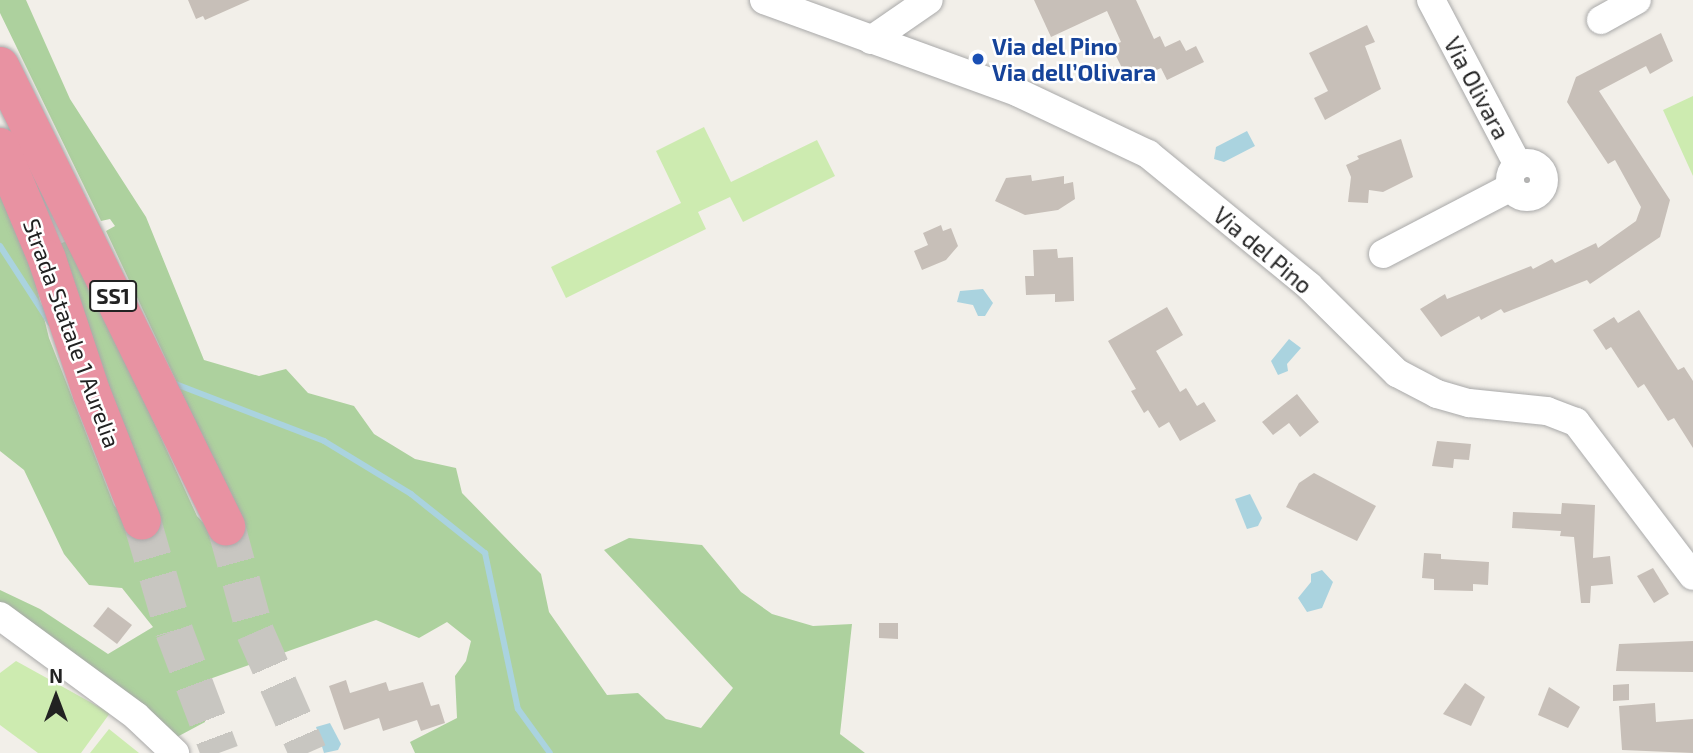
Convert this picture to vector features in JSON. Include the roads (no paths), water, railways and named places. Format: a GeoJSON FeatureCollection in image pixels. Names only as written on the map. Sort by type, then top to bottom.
{"type":"FeatureCollection","features":[{"type":"Feature","properties":{"kind":"highway","name":"Strada Statale 1 Aurelia"},"geometry":{"type":"LineString","coordinates":[[0,66],[226,526]]}},
{"type":"Feature","properties":{"kind":"highway","name":"Strada Statale 1 Aurelia"},"geometry":{"type":"LineString","coordinates":[[0,147],[47,259],[87,382],[142,520]]}},
{"type":"Feature","properties":{"kind":"street","name":"Via del Pino"},"geometry":{"type":"LineString","coordinates":[[764,0],[1018,93],[1148,154],[1309,286],[1397,373],[1437,394],[1469,403],[1547,411],[1576,422],[1693,576]]}},
{"type":"Feature","properties":{"kind":"street"},"geometry":{"type":"LineString","coordinates":[[871,40],[929,0]]}},
{"type":"Feature","properties":{"kind":"street"},"geometry":{"type":"LineString","coordinates":[[1601,20],[1637,0]]}},
{"type":"Feature","properties":{"kind":"street","name":"Via Olivara"},"geometry":{"type":"LineString","coordinates":[[1384,254],[1514,176],[1435,4]]}},
{"type":"Feature","properties":{"kind":"street"},"geometry":{"type":"LineString","coordinates":[[0,616],[136,716],[175,753]]}},
{"type":"Feature","properties":{"kind":"water"},"geometry":{"type":"Polygon","coordinates":[[[1247,131],[1255,146],[1224,162],[1214,159],[1216,147],[1247,131]]]}},
{"type":"Feature","properties":{"kind":"water"},"geometry":{"type":"Polygon","coordinates":[[[983,289],[993,303],[985,316],[978,316],[973,305],[957,302],[960,291],[983,289]]]}},
{"type":"Feature","properties":{"kind":"water"},"geometry":{"type":"Polygon","coordinates":[[[1289,339],[1301,348],[1287,364],[1288,371],[1278,375],[1271,361],[1289,339]]]}},
{"type":"Feature","properties":{"kind":"water"},"geometry":{"type":"Polygon","coordinates":[[[1250,494],[1262,518],[1258,526],[1247,529],[1235,499],[1250,494]]]}},
{"type":"Feature","properties":{"kind":"water"},"geometry":{"type":"Polygon","coordinates":[[[1322,570],[1333,582],[1322,608],[1307,612],[1298,598],[1311,582],[1311,574],[1322,570]]]}},
{"type":"Feature","properties":{"kind":"water"},"geometry":{"type":"Polygon","coordinates":[[[330,723],[341,744],[338,750],[324,753],[316,727],[330,723]]]}},
{"type":"Feature","properties":{"kind":"waterway"},"geometry":{"type":"LineString","coordinates":[[0,246],[50,323]]}},
{"type":"Feature","properties":{"kind":"waterway"},"geometry":{"type":"LineString","coordinates":[[173,383],[324,441],[411,494],[485,553],[518,709],[550,753]]}},
{"type":"Feature","properties":{"kind":"tunnel"},"geometry":{"type":"LineString","coordinates":[[142,521],[174,631],[220,753]]}},
{"type":"Feature","properties":{"kind":"tunnel"},"geometry":{"type":"LineString","coordinates":[[226,526],[255,632],[308,753]]}},
{"type":"Feature","properties":{"kind":"place","name":"Via del Pino Via dell’Olivara"},"geometry":{"type":"Point","coordinates":[978,59]}}]}
